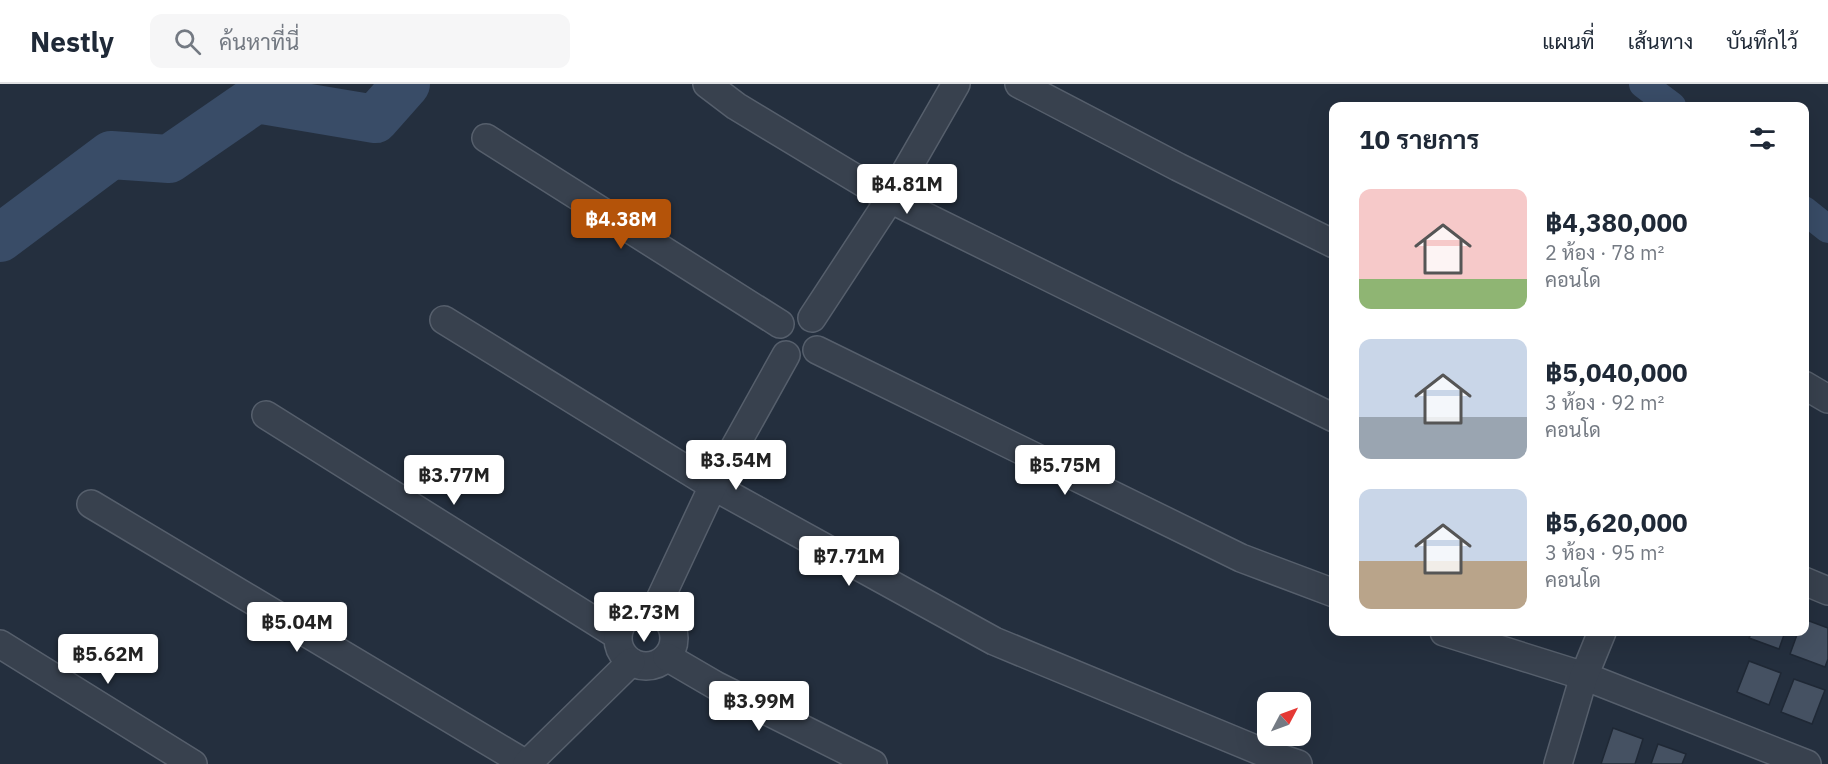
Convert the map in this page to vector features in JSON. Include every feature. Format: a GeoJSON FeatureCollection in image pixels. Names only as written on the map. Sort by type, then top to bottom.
{"type":"FeatureCollection","features":[{"type":"Feature","properties":{"kind":"street"},"geometry":{"type":"LineString","coordinates":[[707,84],[736,106],[890,199],[1329,416]]}},
{"type":"Feature","properties":{"kind":"street"},"geometry":{"type":"LineString","coordinates":[[813,318],[890,199],[956,84]]}},
{"type":"Feature","properties":{"kind":"street"},"geometry":{"type":"LineString","coordinates":[[1019,84],[1178,167],[1329,242]]}},
{"type":"Feature","properties":{"kind":"street"},"geometry":{"type":"LineString","coordinates":[[486,138],[780,324]]}},
{"type":"Feature","properties":{"kind":"street"},"geometry":{"type":"LineString","coordinates":[[791,315],[806,315],[813,318],[821,329],[821,344],[813,355],[806,358],[792,358],[786,355],[777,344],[776,337],[780,324],[791,315]]}},
{"type":"Feature","properties":{"kind":"street"},"geometry":{"type":"LineString","coordinates":[[444,320],[713,486],[994,641],[1260,751],[1298,764]]}},
{"type":"Feature","properties":{"kind":"street"},"geometry":{"type":"LineString","coordinates":[[817,350],[1241,558],[1329,591]]}},
{"type":"Feature","properties":{"kind":"street"},"geometry":{"type":"LineString","coordinates":[[655,610],[713,486],[786,355]]}},
{"type":"Feature","properties":{"kind":"street"},"geometry":{"type":"LineString","coordinates":[[1809,388],[1828,399]]}},
{"type":"Feature","properties":{"kind":"street"},"geometry":{"type":"LineString","coordinates":[[266,416],[617,635]]}},
{"type":"Feature","properties":{"kind":"street"},"geometry":{"type":"LineString","coordinates":[[91,504],[527,764],[631,662]]}},
{"type":"Feature","properties":{"kind":"street"},"geometry":{"type":"LineString","coordinates":[[1809,583],[1828,591]]}},
{"type":"Feature","properties":{"kind":"street"},"geometry":{"type":"LineString","coordinates":[[640,609],[655,610],[667,618],[674,631],[674,645],[667,657],[659,663],[650,666],[640,665],[631,662],[623,655],[618,646],[617,635],[621,624],[629,614],[640,609]]}},
{"type":"Feature","properties":{"kind":"street"},"geometry":{"type":"LineString","coordinates":[[1457,636],[1584,676],[1808,764]]}},
{"type":"Feature","properties":{"kind":"street"},"geometry":{"type":"LineString","coordinates":[[1558,764],[1584,676],[1600,636]]}},
{"type":"Feature","properties":{"kind":"street"},"geometry":{"type":"LineString","coordinates":[[0,644],[193,764]]}},
{"type":"Feature","properties":{"kind":"street"},"geometry":{"type":"LineString","coordinates":[[667,657],[715,685],[873,764]]}},
{"type":"Feature","properties":{"kind":"building"},"geometry":{"type":"Polygon","coordinates":[[[1809,621],[1828,628],[1828,659],[1825,667],[1790,654],[1797,636],[1809,636],[1809,621]]]}},
{"type":"Feature","properties":{"kind":"building"},"geometry":{"type":"Polygon","coordinates":[[[1750,636],[1784,636],[1779,649],[1749,638],[1750,636]]]}},
{"type":"Feature","properties":{"kind":"building"},"geometry":{"type":"Polygon","coordinates":[[[1749,661],[1781,673],[1769,705],[1737,692],[1749,661]]]}},
{"type":"Feature","properties":{"kind":"building"},"geometry":{"type":"Polygon","coordinates":[[[1794,679],[1825,690],[1812,724],[1781,712],[1794,679]]]}},
{"type":"Feature","properties":{"kind":"building"},"geometry":{"type":"Polygon","coordinates":[[[1613,728],[1643,739],[1635,764],[1601,764],[1613,728]]]}},
{"type":"Feature","properties":{"kind":"building"},"geometry":{"type":"Polygon","coordinates":[[[1658,744],[1686,754],[1682,764],[1651,764],[1658,744]]]}},
{"type":"Feature","properties":{"kind":"waterway"},"geometry":{"type":"LineString","coordinates":[[0,238],[111,155],[169,159],[256,99],[375,119],[406,84]]}},
{"type":"Feature","properties":{"kind":"waterway"},"geometry":{"type":"LineString","coordinates":[[1643,84],[1667,102]]}},
{"type":"Feature","properties":{"kind":"waterway"},"geometry":{"type":"LineString","coordinates":[[1809,214],[1828,229]]}}]}
